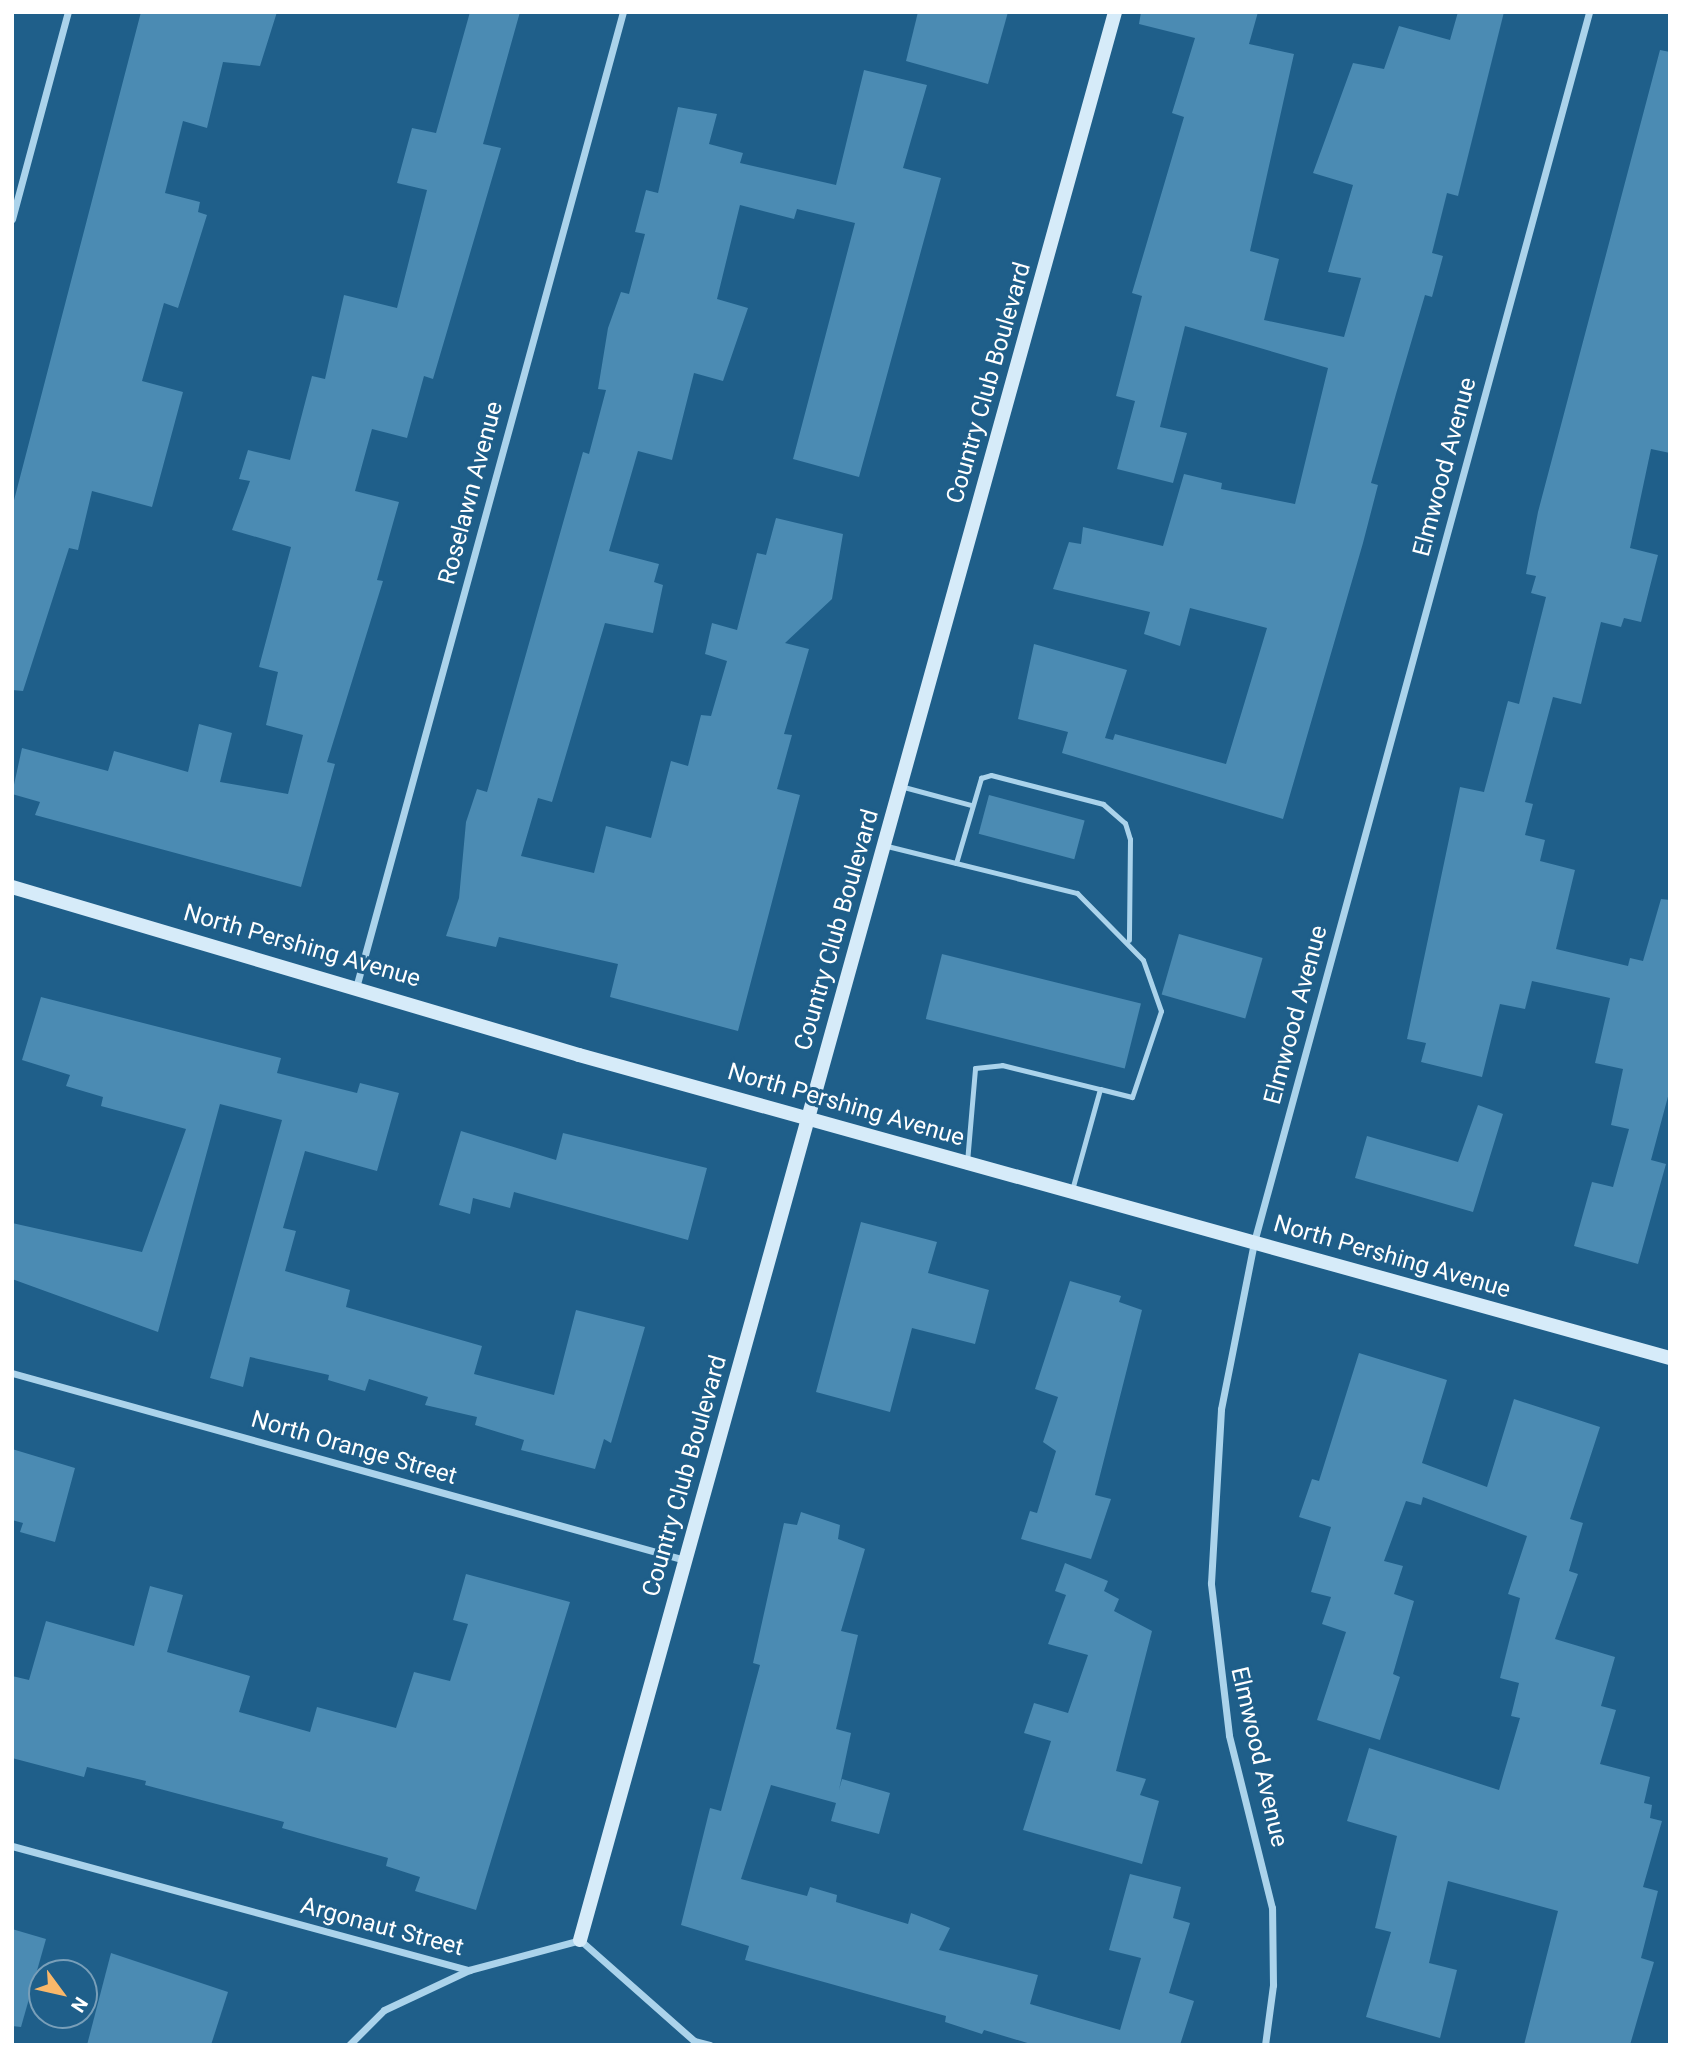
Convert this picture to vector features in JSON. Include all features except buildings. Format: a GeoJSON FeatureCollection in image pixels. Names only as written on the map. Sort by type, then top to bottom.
{"type":"FeatureCollection","features":[{"type":"Feature","properties":{"kind":"street"},"geometry":{"type":"LineString","coordinates":[[12,219],[68,12]]}},
{"type":"Feature","properties":{"kind":"street","name":"Roselawn Avenue"},"geometry":{"type":"LineString","coordinates":[[357,985],[623,12]]}},
{"type":"Feature","properties":{"kind":"street","name":"Country Club Boulevard"},"geometry":{"type":"LineString","coordinates":[[580,1940],[1115,12]]}},
{"type":"Feature","properties":{"kind":"street","name":"Elmwood Avenue"},"geometry":{"type":"LineString","coordinates":[[1265,2045],[1273,1985],[1272,1908],[1229,1735],[1211,1583],[1221,1409],[1254,1242],[1589,12]]}},
{"type":"Feature","properties":{"kind":"street","name":"North Pershing Avenue"},"geometry":{"type":"LineString","coordinates":[[12,887],[808,1117],[1670,1358]]}},
{"type":"Feature","properties":{"kind":"street","name":"North Orange Street"},"geometry":{"type":"LineString","coordinates":[[12,1373],[685,1560]]}},
{"type":"Feature","properties":{"kind":"street","name":"Argonaut Street"},"geometry":{"type":"LineString","coordinates":[[12,1846],[469,1970],[580,1940]]}},
{"type":"Feature","properties":{"kind":"street"},"geometry":{"type":"LineString","coordinates":[[580,1940],[695,2043],[710,2045]]}},
{"type":"Feature","properties":{"kind":"street"},"geometry":{"type":"LineString","coordinates":[[349,2045],[384,2010],[469,1970]]}},
{"type":"Feature","properties":{"kind":"lane"},"geometry":{"type":"LineString","coordinates":[[956,863],[981,778],[991,775],[1115,812],[1125,823],[1134,867],[1129,940]]}},
{"type":"Feature","properties":{"kind":"lane"},"geometry":{"type":"LineString","coordinates":[[900,786],[971,805]]}},
{"type":"Feature","properties":{"kind":"lane"},"geometry":{"type":"LineString","coordinates":[[884,845],[1077,893],[1129,940],[1154,981],[1161,1011],[1132,1097],[1002,1065],[975,1068],[967,1162]]}},
{"type":"Feature","properties":{"kind":"lane"},"geometry":{"type":"LineString","coordinates":[[1072,1190],[1100,1089]]}}]}
